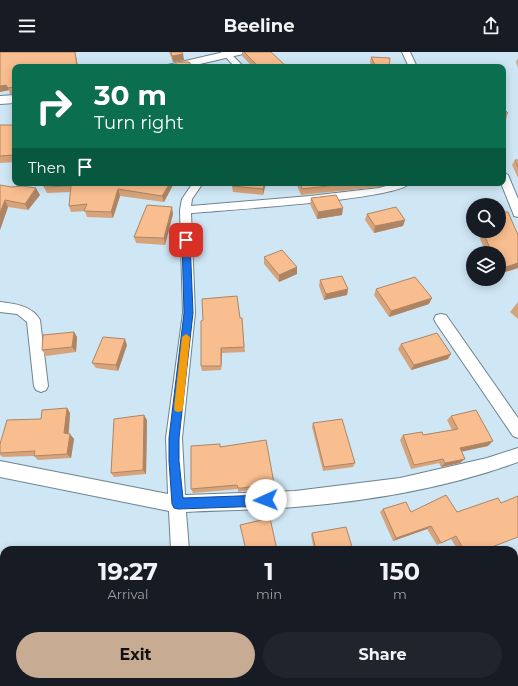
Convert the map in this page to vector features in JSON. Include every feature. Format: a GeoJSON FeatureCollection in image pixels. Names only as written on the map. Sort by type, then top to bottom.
{"type":"FeatureCollection","features":[{"type":"Feature","properties":{"kind":"main road"},"geometry":{"type":"LineString","coordinates":[[185,64],[231,53]]}},
{"type":"Feature","properties":{"kind":"main road"},"geometry":{"type":"LineString","coordinates":[[0,100],[12,99]]}},
{"type":"Feature","properties":{"kind":"street"},"geometry":{"type":"LineString","coordinates":[[406,52],[412,64]]}},
{"type":"Feature","properties":{"kind":"street"},"geometry":{"type":"LineString","coordinates":[[231,53],[238,64]]}},
{"type":"Feature","properties":{"kind":"street"},"geometry":{"type":"LineString","coordinates":[[506,183],[518,213]]}},
{"type":"Feature","properties":{"kind":"street"},"geometry":{"type":"LineString","coordinates":[[180,546],[174,461],[174,438],[189,313],[185,210],[187,199],[196,186]]}},
{"type":"Feature","properties":{"kind":"street"},"geometry":{"type":"LineString","coordinates":[[185,210],[248,203],[306,200],[390,189],[398,186]]}},
{"type":"Feature","properties":{"kind":"street"},"geometry":{"type":"LineString","coordinates":[[0,307],[20,310],[34,320],[41,386]]}},
{"type":"Feature","properties":{"kind":"street"},"geometry":{"type":"LineString","coordinates":[[441,319],[518,432]]}},
{"type":"Feature","properties":{"kind":"street"},"geometry":{"type":"LineString","coordinates":[[0,469],[178,504],[295,499],[400,486],[487,466],[518,455]]}},
{"type":"Feature","properties":{"kind":"building"},"geometry":{"type":"Polygon","coordinates":[[[0,52],[75,52],[77,64],[12,64],[12,87],[8,88],[6,85],[0,86],[0,52]]]}},
{"type":"Feature","properties":{"kind":"building"},"geometry":{"type":"Polygon","coordinates":[[[171,52],[182,52],[183,54],[172,56],[171,52]]]}},
{"type":"Feature","properties":{"kind":"building"},"geometry":{"type":"Polygon","coordinates":[[[244,52],[271,52],[284,64],[256,64],[244,52]]]}},
{"type":"Feature","properties":{"kind":"building"},"geometry":{"type":"Polygon","coordinates":[[[371,57],[390,58],[389,64],[374,64],[371,57]]]}},
{"type":"Feature","properties":{"kind":"building"},"geometry":{"type":"Polygon","coordinates":[[[175,62],[189,62],[191,64],[176,64],[175,62]]]}},
{"type":"Feature","properties":{"kind":"building"},"geometry":{"type":"Polygon","coordinates":[[[0,125],[12,125],[12,155],[0,156],[0,125]]]}},
{"type":"Feature","properties":{"kind":"building"},"geometry":{"type":"Polygon","coordinates":[[[515,160],[518,160],[518,167],[515,160]]]}},
{"type":"Feature","properties":{"kind":"building"},"geometry":{"type":"Polygon","coordinates":[[[0,185],[36,188],[25,204],[5,200],[0,213],[0,185]]]}},
{"type":"Feature","properties":{"kind":"building"},"geometry":{"type":"Polygon","coordinates":[[[44,186],[71,186],[44,187],[44,186]]]}},
{"type":"Feature","properties":{"kind":"building"},"geometry":{"type":"Polygon","coordinates":[[[71,186],[168,186],[162,196],[118,189],[111,212],[84,211],[87,204],[69,206],[71,186]]]}},
{"type":"Feature","properties":{"kind":"building"},"geometry":{"type":"Polygon","coordinates":[[[232,186],[264,186],[263,189],[232,186]]]}},
{"type":"Feature","properties":{"kind":"building"},"geometry":{"type":"Polygon","coordinates":[[[301,186],[328,186],[302,189],[301,186]]]}},
{"type":"Feature","properties":{"kind":"building"},"geometry":{"type":"Polygon","coordinates":[[[336,195],[343,208],[318,212],[311,198],[336,195]]]}},
{"type":"Feature","properties":{"kind":"building"},"geometry":{"type":"Polygon","coordinates":[[[147,205],[172,207],[164,238],[134,237],[147,205]]]}},
{"type":"Feature","properties":{"kind":"building"},"geometry":{"type":"Polygon","coordinates":[[[396,207],[405,220],[375,226],[367,214],[396,207]]]}},
{"type":"Feature","properties":{"kind":"building"},"geometry":{"type":"Polygon","coordinates":[[[506,212],[508,212],[518,235],[518,263],[506,267],[506,246],[489,246],[486,238],[506,238],[506,212]]]}},
{"type":"Feature","properties":{"kind":"building"},"geometry":{"type":"Polygon","coordinates":[[[282,250],[297,267],[279,275],[264,257],[282,250]]]}},
{"type":"Feature","properties":{"kind":"building"},"geometry":{"type":"Polygon","coordinates":[[[342,276],[348,289],[326,294],[320,280],[342,276]]]}},
{"type":"Feature","properties":{"kind":"building"},"geometry":{"type":"Polygon","coordinates":[[[415,277],[432,298],[391,311],[376,289],[415,277]]]}},
{"type":"Feature","properties":{"kind":"building"},"geometry":{"type":"Polygon","coordinates":[[[237,296],[240,318],[242,318],[244,347],[221,348],[221,366],[201,366],[201,321],[203,320],[202,299],[237,296]]]}},
{"type":"Feature","properties":{"kind":"building"},"geometry":{"type":"Polygon","coordinates":[[[74,332],[72,347],[42,350],[43,335],[74,332]]]}},
{"type":"Feature","properties":{"kind":"building"},"geometry":{"type":"Polygon","coordinates":[[[437,333],[451,354],[414,365],[401,344],[437,333]]]}},
{"type":"Feature","properties":{"kind":"building"},"geometry":{"type":"Polygon","coordinates":[[[103,337],[125,339],[116,365],[92,363],[103,337]]]}},
{"type":"Feature","properties":{"kind":"building"},"geometry":{"type":"Polygon","coordinates":[[[67,408],[64,433],[70,434],[67,454],[34,456],[35,451],[0,453],[0,444],[7,420],[41,419],[42,410],[67,408]]]}},
{"type":"Feature","properties":{"kind":"building"},"geometry":{"type":"Polygon","coordinates":[[[476,410],[493,441],[460,448],[465,459],[445,463],[443,459],[414,465],[403,435],[422,432],[423,435],[458,429],[451,416],[476,410]]]}},
{"type":"Feature","properties":{"kind":"building"},"geometry":{"type":"Polygon","coordinates":[[[144,415],[143,470],[111,473],[114,419],[144,415]]]}},
{"type":"Feature","properties":{"kind":"building"},"geometry":{"type":"Polygon","coordinates":[[[342,419],[355,463],[324,467],[313,423],[342,419]]]}},
{"type":"Feature","properties":{"kind":"building"},"geometry":{"type":"Polygon","coordinates":[[[266,440],[274,483],[242,488],[238,488],[237,485],[191,489],[191,446],[220,444],[220,447],[266,440]]]}},
{"type":"Feature","properties":{"kind":"building"},"geometry":{"type":"Polygon","coordinates":[[[446,495],[457,512],[498,498],[501,503],[518,496],[518,537],[494,546],[462,546],[456,536],[441,543],[431,526],[396,538],[383,509],[406,502],[411,512],[446,495]]]}},
{"type":"Feature","properties":{"kind":"building"},"geometry":{"type":"Polygon","coordinates":[[[270,518],[276,546],[245,546],[240,525],[270,518]]]}},
{"type":"Feature","properties":{"kind":"building"},"geometry":{"type":"Polygon","coordinates":[[[346,527],[352,546],[315,546],[312,533],[346,527]]]}},
{"type":"Feature","properties":{"kind":"slow traffic"},"geometry":{"type":"LineString","coordinates":[[178,408],[186,337]]}},
{"type":"Feature","properties":{"kind":"route"},"geometry":{"type":"LineString","coordinates":[[186,240],[189,313],[174,438],[174,461],[178,504],[266,500]]}}]}
